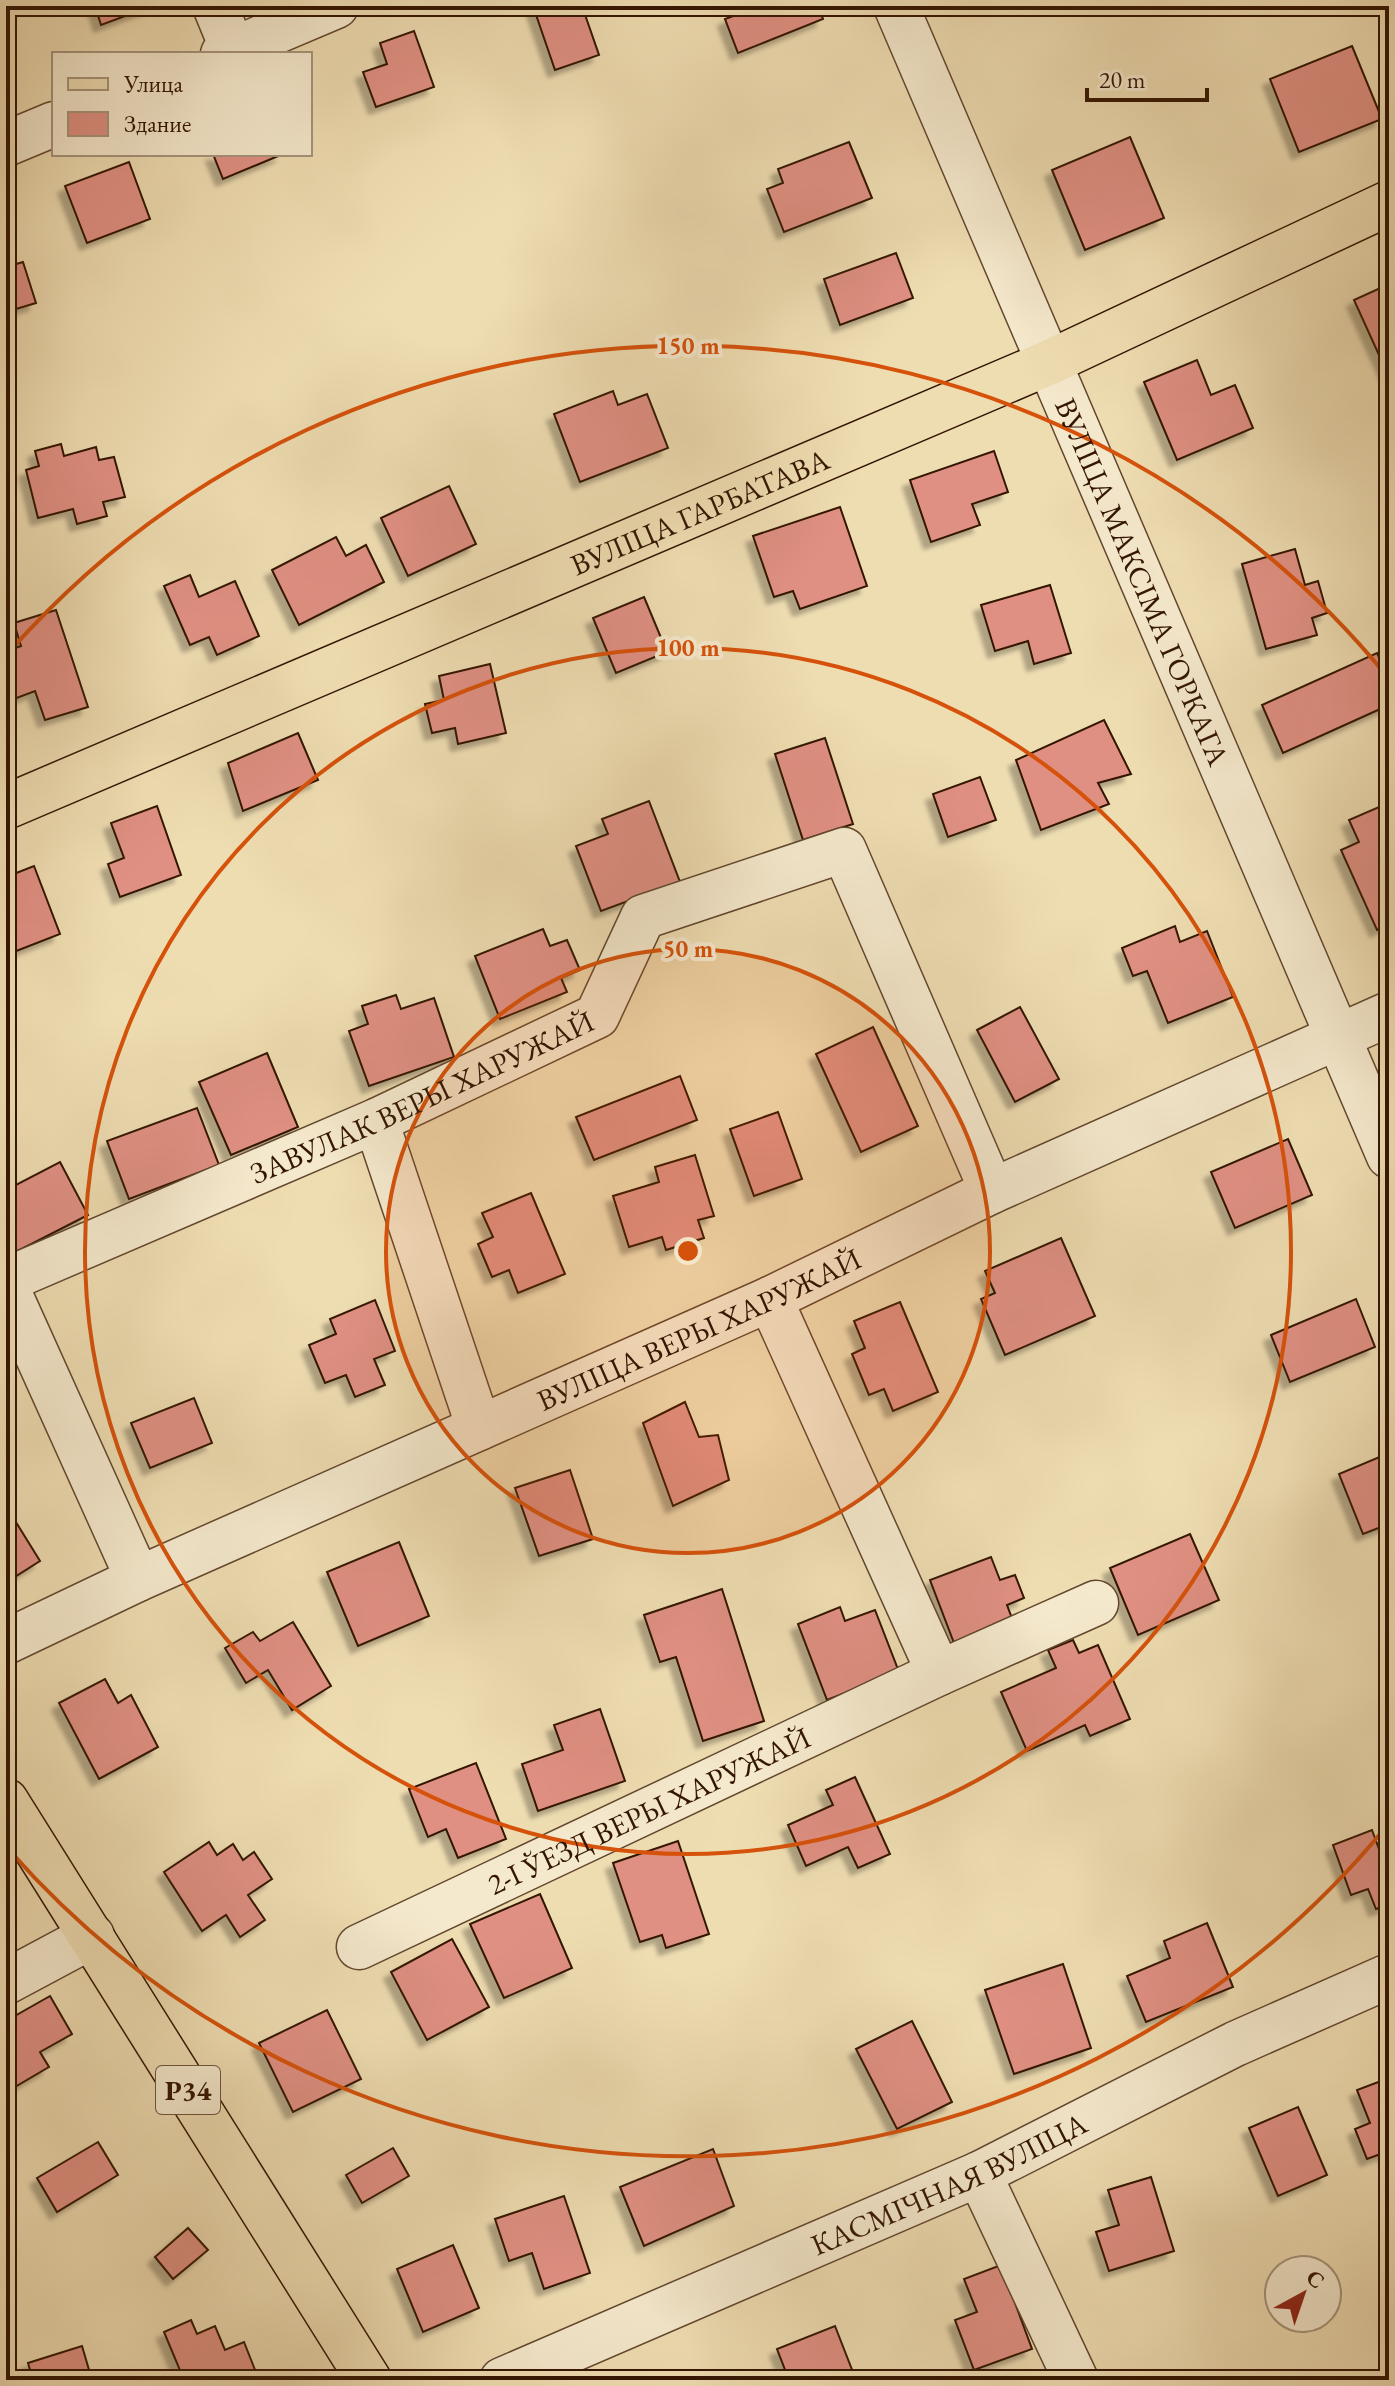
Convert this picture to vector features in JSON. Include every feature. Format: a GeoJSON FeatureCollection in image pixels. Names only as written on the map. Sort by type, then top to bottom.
{"type":"FeatureCollection","features":[{"type":"Feature","properties":{"kind":"main road","name":"ВУЛІЦА ГАРБАТАВА"},"geometry":{"type":"LineString","coordinates":[[6,807],[1048,363],[1389,203]]}},
{"type":"Feature","properties":{"kind":"main road","name":"Р34"},"geometry":{"type":"LineString","coordinates":[[6,1801],[369,2380]]}},
{"type":"Feature","properties":{"kind":"street"},"geometry":{"type":"LineString","coordinates":[[215,6],[228,52],[336,6]]}},
{"type":"Feature","properties":{"kind":"street","name":"ВУЛІЦА МАКСІМА ГОРКАГА"},"geometry":{"type":"LineString","coordinates":[[896,6],[1389,1156]]}},
{"type":"Feature","properties":{"kind":"street"},"geometry":{"type":"LineString","coordinates":[[6,144],[52,125]]}},
{"type":"Feature","properties":{"kind":"street","name":"ЗАВУЛАК ВЕРЫ ХАРУЖАЙ"},"geometry":{"type":"LineString","coordinates":[[138,1579],[6,1283],[376,1121],[597,1016],[643,917],[844,850],[992,1191]]}},
{"type":"Feature","properties":{"kind":"street","name":"ВУЛІЦА ВЕРЫ ХАРУЖАЙ"},"geometry":{"type":"LineString","coordinates":[[6,1642],[138,1579],[770,1299],[992,1191],[1389,1014]]}},
{"type":"Feature","properties":{"kind":"street"},"geometry":{"type":"LineString","coordinates":[[376,1121],[479,1428]]}},
{"type":"Feature","properties":{"kind":"street"},"geometry":{"type":"LineString","coordinates":[[770,1299],[939,1673]]}},
{"type":"Feature","properties":{"kind":"street","name":"2-І ЎЕЗД ВЕРЫ ХАРУЖАЙ"},"geometry":{"type":"LineString","coordinates":[[359,1947],[939,1673],[1096,1603]]}},
{"type":"Feature","properties":{"kind":"street"},"geometry":{"type":"LineString","coordinates":[[6,1982],[92,1936]]}},
{"type":"Feature","properties":{"kind":"street","name":"КАСМІЧНАЯ ВУЛІЦА"},"geometry":{"type":"LineString","coordinates":[[502,2380],[979,2174],[1235,2044],[1389,1976]]}},
{"type":"Feature","properties":{"kind":"street"},"geometry":{"type":"LineString","coordinates":[[979,2174],[1076,2380]]}},
{"type":"Feature","properties":{"kind":"building"},"geometry":{"type":"Polygon","coordinates":[[[95,6],[152,6],[101,25],[95,6]]]}},
{"type":"Feature","properties":{"kind":"building"},"geometry":{"type":"Polygon","coordinates":[[[533,6],[582,6],[599,55],[555,70],[533,6]]]}},
{"type":"Feature","properties":{"kind":"building"},"geometry":{"type":"Polygon","coordinates":[[[736,6],[818,6],[823,19],[738,53],[725,19],[739,14],[736,6]]]}},
{"type":"Feature","properties":{"kind":"building"},"geometry":{"type":"Polygon","coordinates":[[[414,31],[434,87],[376,107],[363,72],[387,64],[380,43],[414,31]]]}},
{"type":"Feature","properties":{"kind":"building"},"geometry":{"type":"Polygon","coordinates":[[[1352,46],[1382,119],[1299,152],[1270,79],[1352,46]]]}},
{"type":"Feature","properties":{"kind":"building"},"geometry":{"type":"Polygon","coordinates":[[[1130,137],[1164,218],[1085,250],[1052,170],[1130,137]]]}},
{"type":"Feature","properties":{"kind":"building"},"geometry":{"type":"Polygon","coordinates":[[[849,142],[872,198],[784,232],[767,189],[783,183],[778,169],[849,142]]]}},
{"type":"Feature","properties":{"kind":"building"},"geometry":{"type":"Polygon","coordinates":[[[214,156],[278,156],[223,179],[214,156]]]}},
{"type":"Feature","properties":{"kind":"building"},"geometry":{"type":"Polygon","coordinates":[[[129,162],[150,219],[87,243],[65,186],[129,162]]]}},
{"type":"Feature","properties":{"kind":"building"},"geometry":{"type":"Polygon","coordinates":[[[896,253],[913,298],[840,325],[824,279],[896,253]]]}},
{"type":"Feature","properties":{"kind":"building"},"geometry":{"type":"Polygon","coordinates":[[[23,262],[36,303],[6,312],[6,267],[23,262]]]}},
{"type":"Feature","properties":{"kind":"building"},"geometry":{"type":"Polygon","coordinates":[[[1389,284],[1389,377],[1354,300],[1389,284]]]}},
{"type":"Feature","properties":{"kind":"building"},"geometry":{"type":"Polygon","coordinates":[[[1197,360],[1211,395],[1235,385],[1253,428],[1177,460],[1144,382],[1197,360]]]}},
{"type":"Feature","properties":{"kind":"building"},"geometry":{"type":"Polygon","coordinates":[[[613,391],[618,405],[647,394],[668,448],[580,482],[554,414],[613,391]]]}},
{"type":"Feature","properties":{"kind":"building"},"geometry":{"type":"Polygon","coordinates":[[[61,444],[64,456],[96,447],[99,460],[114,457],[125,497],[103,502],[107,516],[77,524],[73,509],[38,518],[26,470],[39,466],[35,451],[61,444]]]}},
{"type":"Feature","properties":{"kind":"building"},"geometry":{"type":"Polygon","coordinates":[[[994,451],[1008,492],[972,504],[980,525],[931,542],[910,480],[994,451]]]}},
{"type":"Feature","properties":{"kind":"building"},"geometry":{"type":"Polygon","coordinates":[[[449,486],[476,544],[408,576],[381,518],[449,486]]]}},
{"type":"Feature","properties":{"kind":"building"},"geometry":{"type":"Polygon","coordinates":[[[840,507],[867,586],[800,609],[793,591],[774,597],[753,536],[840,507]]]}},
{"type":"Feature","properties":{"kind":"building"},"geometry":{"type":"Polygon","coordinates":[[[336,537],[346,556],[366,545],[384,582],[299,625],[272,570],[336,537]]]}},
{"type":"Feature","properties":{"kind":"building"},"geometry":{"type":"Polygon","coordinates":[[[1295,549],[1305,585],[1318,581],[1327,613],[1312,618],[1317,635],[1266,649],[1242,564],[1295,549]]]}},
{"type":"Feature","properties":{"kind":"building"},"geometry":{"type":"Polygon","coordinates":[[[190,575],[199,597],[235,581],[259,636],[217,655],[209,637],[190,645],[164,586],[190,575]]]}},
{"type":"Feature","properties":{"kind":"building"},"geometry":{"type":"Polygon","coordinates":[[[1050,585],[1071,653],[1034,664],[1028,641],[995,651],[981,605],[1050,585]]]}},
{"type":"Feature","properties":{"kind":"building"},"geometry":{"type":"Polygon","coordinates":[[[644,597],[667,652],[616,673],[593,618],[644,597]]]}},
{"type":"Feature","properties":{"kind":"building"},"geometry":{"type":"Polygon","coordinates":[[[56,610],[88,707],[45,720],[35,691],[14,699],[6,675],[6,651],[21,646],[14,623],[56,610]]]}},
{"type":"Feature","properties":{"kind":"building"},"geometry":{"type":"Polygon","coordinates":[[[1377,653],[1389,679],[1389,705],[1283,753],[1262,705],[1377,653]]]}},
{"type":"Feature","properties":{"kind":"building"},"geometry":{"type":"Polygon","coordinates":[[[490,664],[506,733],[458,744],[455,728],[432,733],[425,704],[444,700],[439,676],[490,664]]]}},
{"type":"Feature","properties":{"kind":"building"},"geometry":{"type":"Polygon","coordinates":[[[1104,720],[1131,774],[1098,783],[1109,804],[1041,830],[1016,760],[1104,720]]]}},
{"type":"Feature","properties":{"kind":"building"},"geometry":{"type":"Polygon","coordinates":[[[298,733],[318,780],[243,811],[228,763],[298,733]]]}},
{"type":"Feature","properties":{"kind":"building"},"geometry":{"type":"Polygon","coordinates":[[[825,738],[853,824],[803,840],[775,754],[825,738]]]}},
{"type":"Feature","properties":{"kind":"building"},"geometry":{"type":"Polygon","coordinates":[[[980,777],[996,820],[948,837],[933,794],[980,777]]]}},
{"type":"Feature","properties":{"kind":"building"},"geometry":{"type":"Polygon","coordinates":[[[649,801],[680,882],[601,911],[576,846],[608,834],[602,819],[649,801]]]}},
{"type":"Feature","properties":{"kind":"building"},"geometry":{"type":"Polygon","coordinates":[[[157,806],[181,875],[120,897],[108,864],[124,858],[111,823],[157,806]]]}},
{"type":"Feature","properties":{"kind":"building"},"geometry":{"type":"Polygon","coordinates":[[[1379,807],[1389,830],[1389,924],[1377,930],[1341,850],[1359,842],[1349,820],[1379,807]]]}},
{"type":"Feature","properties":{"kind":"building"},"geometry":{"type":"Polygon","coordinates":[[[34,866],[60,934],[6,955],[6,877],[34,866]]]}},
{"type":"Feature","properties":{"kind":"building"},"geometry":{"type":"Polygon","coordinates":[[[1175,926],[1180,942],[1207,931],[1233,997],[1168,1023],[1147,971],[1133,976],[1122,948],[1175,926]]]}},
{"type":"Feature","properties":{"kind":"building"},"geometry":{"type":"Polygon","coordinates":[[[543,929],[550,946],[567,940],[580,970],[561,978],[567,992],[500,1019],[475,956],[543,929]]]}},
{"type":"Feature","properties":{"kind":"building"},"geometry":{"type":"Polygon","coordinates":[[[396,995],[401,1009],[434,998],[454,1057],[369,1086],[349,1031],[368,1024],[362,1006],[396,995]]]}},
{"type":"Feature","properties":{"kind":"building"},"geometry":{"type":"Polygon","coordinates":[[[1020,1007],[1059,1079],[1015,1102],[977,1030],[1020,1007]]]}},
{"type":"Feature","properties":{"kind":"building"},"geometry":{"type":"Polygon","coordinates":[[[873,1027],[918,1126],[861,1152],[816,1054],[873,1027]]]}},
{"type":"Feature","properties":{"kind":"building"},"geometry":{"type":"Polygon","coordinates":[[[267,1053],[298,1127],[231,1155],[199,1082],[267,1053]]]}},
{"type":"Feature","properties":{"kind":"building"},"geometry":{"type":"Polygon","coordinates":[[[680,1076],[697,1120],[594,1160],[576,1117],[680,1076]]]}},
{"type":"Feature","properties":{"kind":"building"},"geometry":{"type":"Polygon","coordinates":[[[197,1108],[219,1165],[129,1199],[107,1141],[197,1108]]]}},
{"type":"Feature","properties":{"kind":"building"},"geometry":{"type":"Polygon","coordinates":[[[778,1112],[802,1179],[754,1196],[730,1129],[778,1112]]]}},
{"type":"Feature","properties":{"kind":"building"},"geometry":{"type":"Polygon","coordinates":[[[1288,1139],[1312,1195],[1235,1228],[1211,1172],[1288,1139]]]}},
{"type":"Feature","properties":{"kind":"building"},"geometry":{"type":"Polygon","coordinates":[[[695,1155],[714,1216],[698,1220],[704,1238],[666,1250],[662,1237],[629,1247],[613,1196],[659,1182],[655,1167],[695,1155]]]}},
{"type":"Feature","properties":{"kind":"building"},"geometry":{"type":"Polygon","coordinates":[[[60,1162],[88,1215],[6,1257],[6,1190],[60,1162]]]}},
{"type":"Feature","properties":{"kind":"building"},"geometry":{"type":"Polygon","coordinates":[[[531,1193],[565,1274],[518,1293],[509,1270],[492,1277],[478,1244],[493,1237],[482,1213],[531,1193]]]}},
{"type":"Feature","properties":{"kind":"building"},"geometry":{"type":"Polygon","coordinates":[[[1061,1238],[1095,1316],[1005,1355],[981,1299],[995,1293],[985,1271],[1061,1238]]]}},
{"type":"Feature","properties":{"kind":"building"},"geometry":{"type":"Polygon","coordinates":[[[1356,1299],[1375,1347],[1290,1382],[1271,1335],[1356,1299]]]}},
{"type":"Feature","properties":{"kind":"building"},"geometry":{"type":"Polygon","coordinates":[[[375,1300],[395,1351],[374,1359],[385,1385],[355,1397],[346,1375],[325,1383],[309,1345],[336,1334],[330,1319],[375,1300]]]}},
{"type":"Feature","properties":{"kind":"building"},"geometry":{"type":"Polygon","coordinates":[[[900,1302],[938,1392],[893,1411],[884,1389],[869,1395],[852,1354],[865,1348],[854,1321],[900,1302]]]}},
{"type":"Feature","properties":{"kind":"building"},"geometry":{"type":"Polygon","coordinates":[[[194,1398],[212,1443],[150,1468],[131,1423],[194,1398]]]}},
{"type":"Feature","properties":{"kind":"building"},"geometry":{"type":"Polygon","coordinates":[[[685,1402],[699,1437],[718,1435],[729,1480],[673,1506],[643,1423],[685,1402]]]}},
{"type":"Feature","properties":{"kind":"building"},"geometry":{"type":"Polygon","coordinates":[[[1389,1453],[1389,1524],[1363,1534],[1339,1474],[1389,1453]]]}},
{"type":"Feature","properties":{"kind":"building"},"geometry":{"type":"Polygon","coordinates":[[[570,1470],[593,1539],[539,1556],[515,1488],[570,1470]]]}},
{"type":"Feature","properties":{"kind":"building"},"geometry":{"type":"Polygon","coordinates":[[[6,1506],[40,1561],[13,1578],[6,1566],[6,1506]]]}},
{"type":"Feature","properties":{"kind":"building"},"geometry":{"type":"Polygon","coordinates":[[[1190,1534],[1219,1600],[1138,1635],[1110,1568],[1190,1534]]]}},
{"type":"Feature","properties":{"kind":"building"},"geometry":{"type":"Polygon","coordinates":[[[399,1542],[429,1616],[358,1646],[327,1572],[399,1542]]]}},
{"type":"Feature","properties":{"kind":"building"},"geometry":{"type":"Polygon","coordinates":[[[991,1557],[1000,1580],[1015,1575],[1024,1598],[1007,1605],[1013,1621],[954,1643],[930,1580],[991,1557]]]}},
{"type":"Feature","properties":{"kind":"building"},"geometry":{"type":"Polygon","coordinates":[[[722,1589],[764,1721],[703,1741],[676,1657],[660,1662],[644,1615],[722,1589]]]}},
{"type":"Feature","properties":{"kind":"building"},"geometry":{"type":"Polygon","coordinates":[[[840,1607],[845,1621],[875,1610],[899,1672],[827,1700],[798,1624],[840,1607]]]}},
{"type":"Feature","properties":{"kind":"building"},"geometry":{"type":"Polygon","coordinates":[[[293,1622],[331,1686],[292,1710],[268,1670],[246,1683],[225,1648],[253,1632],[260,1641],[293,1622]]]}},
{"type":"Feature","properties":{"kind":"building"},"geometry":{"type":"Polygon","coordinates":[[[1073,1640],[1079,1653],[1098,1645],[1130,1719],[1090,1736],[1085,1725],[1027,1751],[1001,1692],[1056,1668],[1048,1650],[1073,1640]]]}},
{"type":"Feature","properties":{"kind":"building"},"geometry":{"type":"Polygon","coordinates":[[[105,1679],[118,1703],[131,1695],[158,1747],[99,1779],[59,1703],[105,1679]]]}},
{"type":"Feature","properties":{"kind":"building"},"geometry":{"type":"Polygon","coordinates":[[[600,1709],[625,1781],[538,1811],[522,1764],[563,1750],[554,1725],[600,1709]]]}},
{"type":"Feature","properties":{"kind":"building"},"geometry":{"type":"Polygon","coordinates":[[[476,1763],[506,1839],[458,1858],[446,1829],[428,1837],[409,1789],[476,1763]]]}},
{"type":"Feature","properties":{"kind":"building"},"geometry":{"type":"Polygon","coordinates":[[[855,1777],[890,1854],[858,1868],[848,1847],[806,1866],[788,1825],[833,1805],[826,1790],[855,1777]]]}},
{"type":"Feature","properties":{"kind":"building"},"geometry":{"type":"Polygon","coordinates":[[[1372,1830],[1379,1849],[1389,1845],[1389,1905],[1376,1909],[1368,1889],[1351,1895],[1333,1845],[1372,1830]]]}},
{"type":"Feature","properties":{"kind":"building"},"geometry":{"type":"Polygon","coordinates":[[[678,1841],[709,1934],[666,1948],[662,1935],[640,1942],[613,1863],[678,1841]]]}},
{"type":"Feature","properties":{"kind":"building"},"geometry":{"type":"Polygon","coordinates":[[[209,1842],[217,1855],[233,1844],[243,1860],[254,1852],[272,1879],[248,1895],[265,1920],[240,1937],[226,1915],[202,1931],[164,1872],[209,1842]]]}},
{"type":"Feature","properties":{"kind":"building"},"geometry":{"type":"Polygon","coordinates":[[[540,1894],[572,1968],[504,1998],[470,1924],[540,1894]]]}},
{"type":"Feature","properties":{"kind":"building"},"geometry":{"type":"Polygon","coordinates":[[[1207,1923],[1233,1987],[1146,2022],[1127,1976],[1170,1958],[1164,1941],[1207,1923]]]}},
{"type":"Feature","properties":{"kind":"building"},"geometry":{"type":"Polygon","coordinates":[[[452,1939],[489,2007],[427,2040],[391,1972],[452,1939]]]}},
{"type":"Feature","properties":{"kind":"building"},"geometry":{"type":"Polygon","coordinates":[[[1063,1964],[1091,2048],[1014,2074],[985,1990],[1063,1964]]]}},
{"type":"Feature","properties":{"kind":"building"},"geometry":{"type":"Polygon","coordinates":[[[50,1996],[72,2034],[40,2052],[49,2067],[8,2091],[6,2021],[50,1996]]]}},
{"type":"Feature","properties":{"kind":"building"},"geometry":{"type":"Polygon","coordinates":[[[327,2010],[361,2079],[293,2112],[259,2043],[327,2010]]]}},
{"type":"Feature","properties":{"kind":"building"},"geometry":{"type":"Polygon","coordinates":[[[912,2021],[952,2102],[897,2129],[856,2049],[912,2021]]]}},
{"type":"Feature","properties":{"kind":"building"},"geometry":{"type":"Polygon","coordinates":[[[1389,2078],[1389,2160],[1386,2152],[1367,2159],[1355,2129],[1370,2123],[1357,2090],[1389,2078]]]}},
{"type":"Feature","properties":{"kind":"building"},"geometry":{"type":"Polygon","coordinates":[[[1298,2107],[1327,2175],[1278,2196],[1249,2128],[1298,2107]]]}},
{"type":"Feature","properties":{"kind":"building"},"geometry":{"type":"Polygon","coordinates":[[[98,2142],[118,2175],[57,2212],[37,2178],[98,2142]]]}},
{"type":"Feature","properties":{"kind":"building"},"geometry":{"type":"Polygon","coordinates":[[[393,2148],[409,2176],[362,2203],[346,2175],[393,2148]]]}},
{"type":"Feature","properties":{"kind":"building"},"geometry":{"type":"Polygon","coordinates":[[[713,2149],[734,2206],[644,2246],[620,2187],[713,2149]]]}},
{"type":"Feature","properties":{"kind":"building"},"geometry":{"type":"Polygon","coordinates":[[[1151,2177],[1174,2251],[1109,2271],[1096,2232],[1119,2225],[1108,2190],[1151,2177]]]}},
{"type":"Feature","properties":{"kind":"building"},"geometry":{"type":"Polygon","coordinates":[[[564,2196],[590,2273],[544,2289],[532,2253],[509,2261],[495,2219],[564,2196]]]}},
{"type":"Feature","properties":{"kind":"building"},"geometry":{"type":"Polygon","coordinates":[[[188,2228],[208,2250],[173,2279],[155,2257],[188,2228]]]}},
{"type":"Feature","properties":{"kind":"building"},"geometry":{"type":"Polygon","coordinates":[[[453,2245],[479,2308],[423,2332],[397,2269],[453,2245]]]}},
{"type":"Feature","properties":{"kind":"building"},"geometry":{"type":"Polygon","coordinates":[[[1001,2265],[1032,2349],[974,2370],[955,2320],[977,2312],[964,2279],[1001,2265]]]}},
{"type":"Feature","properties":{"kind":"building"},"geometry":{"type":"Polygon","coordinates":[[[191,2320],[197,2334],[215,2326],[225,2350],[244,2342],[259,2380],[184,2380],[164,2332],[191,2320]]]}},
{"type":"Feature","properties":{"kind":"building"},"geometry":{"type":"Polygon","coordinates":[[[835,2326],[856,2380],[789,2380],[777,2349],[835,2326]]]}},
{"type":"Feature","properties":{"kind":"building"},"geometry":{"type":"Polygon","coordinates":[[[82,2346],[92,2380],[33,2380],[28,2363],[82,2346]]]}}]}
